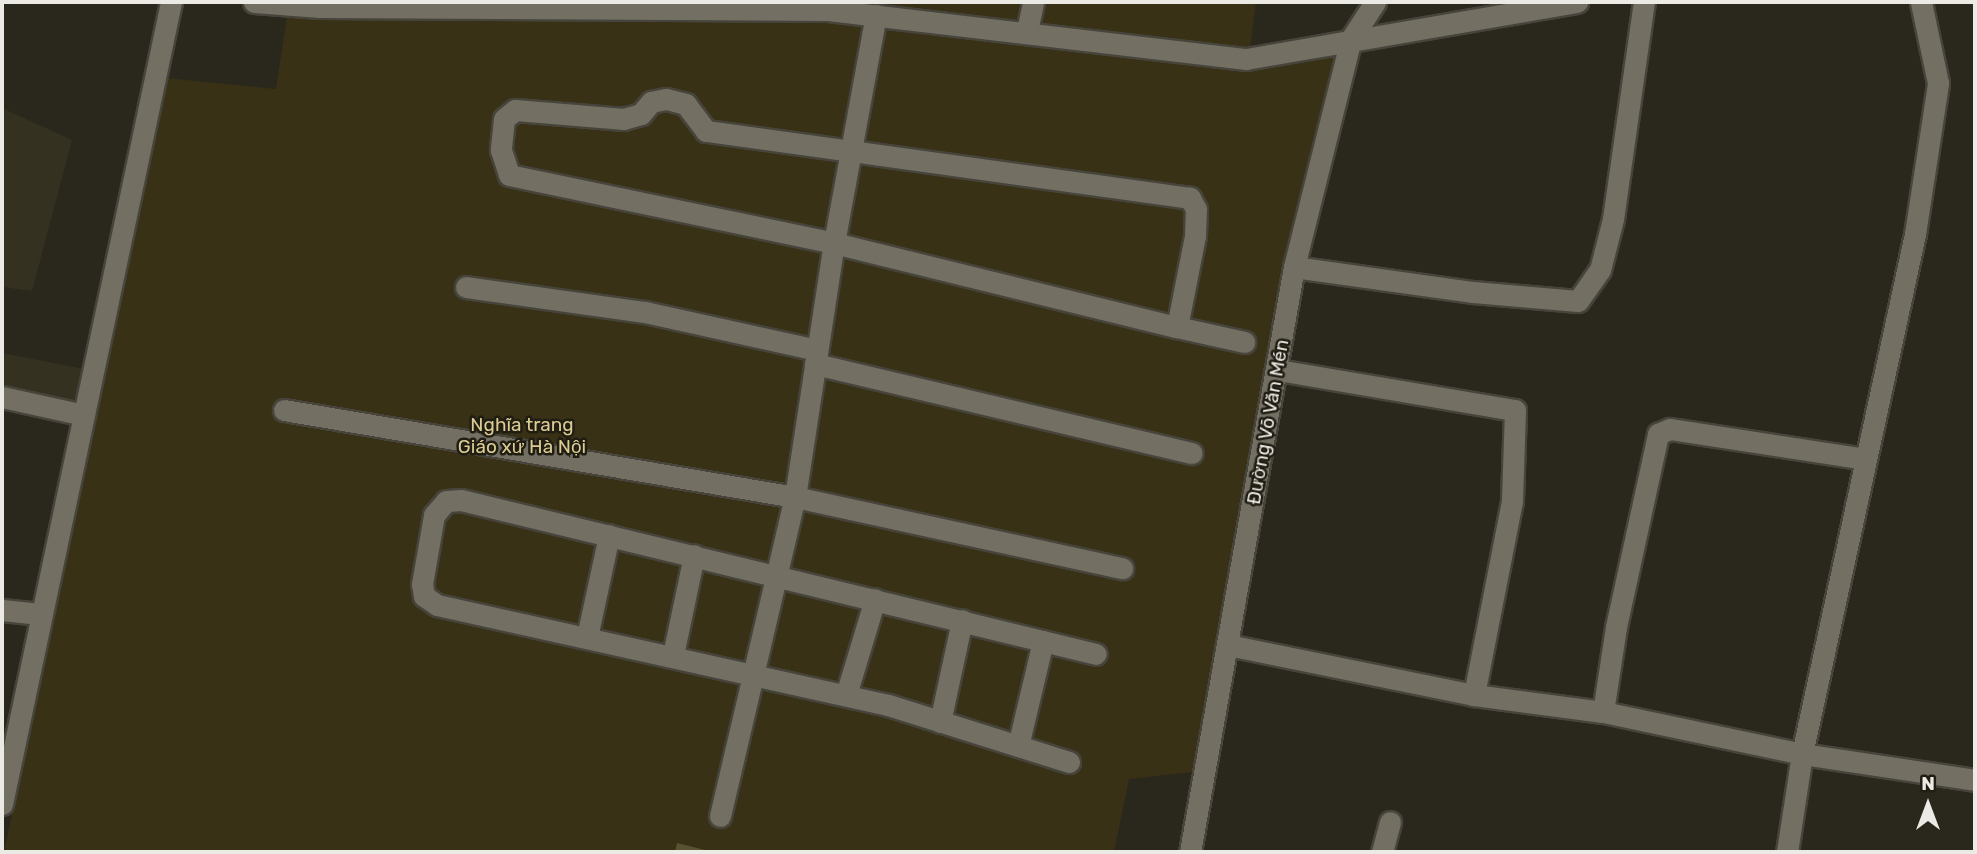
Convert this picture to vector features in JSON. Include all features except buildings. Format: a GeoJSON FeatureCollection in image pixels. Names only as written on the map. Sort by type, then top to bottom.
{"type":"FeatureCollection","features":[{"type":"Feature","properties":{"kind":"street"},"geometry":{"type":"LineString","coordinates":[[2,804],[171,2]]}},
{"type":"Feature","properties":{"kind":"street"},"geometry":{"type":"LineString","coordinates":[[254,2],[320,8],[828,10],[1027,31],[1246,59],[1577,2]]}},
{"type":"Feature","properties":{"kind":"street"},"geometry":{"type":"LineString","coordinates":[[1027,31],[1033,2]]}},
{"type":"Feature","properties":{"kind":"street","name":"Đường Võ Văn Mén"},"geometry":{"type":"LineString","coordinates":[[1190,852],[1278,370],[1294,267],[1351,39],[1375,2]]}},
{"type":"Feature","properties":{"kind":"street"},"geometry":{"type":"LineString","coordinates":[[1294,267],[1565,303],[1578,301],[1600,270],[1613,219],[1644,2]]}},
{"type":"Feature","properties":{"kind":"street"},"geometry":{"type":"LineString","coordinates":[[1787,852],[1802,754],[1916,234],[1938,83],[1921,2]]}},
{"type":"Feature","properties":{"kind":"street"},"geometry":{"type":"LineString","coordinates":[[720,816],[779,575],[795,497],[834,243],[876,15]]}},
{"type":"Feature","properties":{"kind":"street"},"geometry":{"type":"LineString","coordinates":[[1177,327],[1195,236],[1196,209],[1190,198],[851,148],[706,131],[686,104],[666,99],[651,102],[641,114],[624,119],[515,110],[505,119],[501,150],[509,175],[834,243],[1177,327],[1244,342]]}},
{"type":"Feature","properties":{"kind":"street"},"geometry":{"type":"LineString","coordinates":[[466,287],[645,312],[1192,453]]}},
{"type":"Feature","properties":{"kind":"street"},"geometry":{"type":"LineString","coordinates":[[1278,370],[1515,410],[1512,501],[1474,695]]}},
{"type":"Feature","properties":{"kind":"street"},"geometry":{"type":"LineString","coordinates":[[2,397],[84,415]]}},
{"type":"Feature","properties":{"kind":"street"},"geometry":{"type":"LineString","coordinates":[[284,410],[795,497],[1122,568]]}},
{"type":"Feature","properties":{"kind":"street"},"geometry":{"type":"LineString","coordinates":[[1603,712],[1615,627],[1658,434],[1670,429],[1866,459]]}},
{"type":"Feature","properties":{"kind":"street"},"geometry":{"type":"LineString","coordinates":[[1069,762],[846,695],[437,605],[424,596],[434,515],[446,501],[461,500],[1096,654]]}},
{"type":"Feature","properties":{"kind":"street"},"geometry":{"type":"LineString","coordinates":[[587,637],[609,535]]}},
{"type":"Feature","properties":{"kind":"street"},"geometry":{"type":"LineString","coordinates":[[673,655],[694,555]]}},
{"type":"Feature","properties":{"kind":"street"},"geometry":{"type":"LineString","coordinates":[[846,695],[875,599]]}},
{"type":"Feature","properties":{"kind":"street"},"geometry":{"type":"LineString","coordinates":[[2,610],[40,614]]}},
{"type":"Feature","properties":{"kind":"street"},"geometry":{"type":"LineString","coordinates":[[940,722],[962,620]]}},
{"type":"Feature","properties":{"kind":"street"},"geometry":{"type":"LineString","coordinates":[[1018,746],[1044,641]]}},
{"type":"Feature","properties":{"kind":"street"},"geometry":{"type":"LineString","coordinates":[[1228,645],[1474,695],[1603,712],[1802,754],[1975,780]]}},
{"type":"Feature","properties":{"kind":"street"},"geometry":{"type":"LineString","coordinates":[[1382,852],[1390,822]]}},
{"type":"Feature","properties":{"kind":"shaded area"},"geometry":{"type":"Polygon","coordinates":[[[2,108],[72,140],[32,291],[2,287],[2,108]]]}},
{"type":"Feature","properties":{"kind":"shaded area"},"geometry":{"type":"Polygon","coordinates":[[[2,353],[83,369],[77,402],[2,388],[2,353]]]}},
{"type":"Feature","properties":{"kind":"green space","name":"Nghĩa trang Giáo xứ Hà Nội"},"geometry":{"type":"Polygon","coordinates":[[[852,2],[1256,2],[1247,70],[1335,54],[1284,263],[1193,772],[1129,779],[1114,852],[4,852],[166,78],[276,89],[287,17],[849,23],[852,2]]]}}]}
